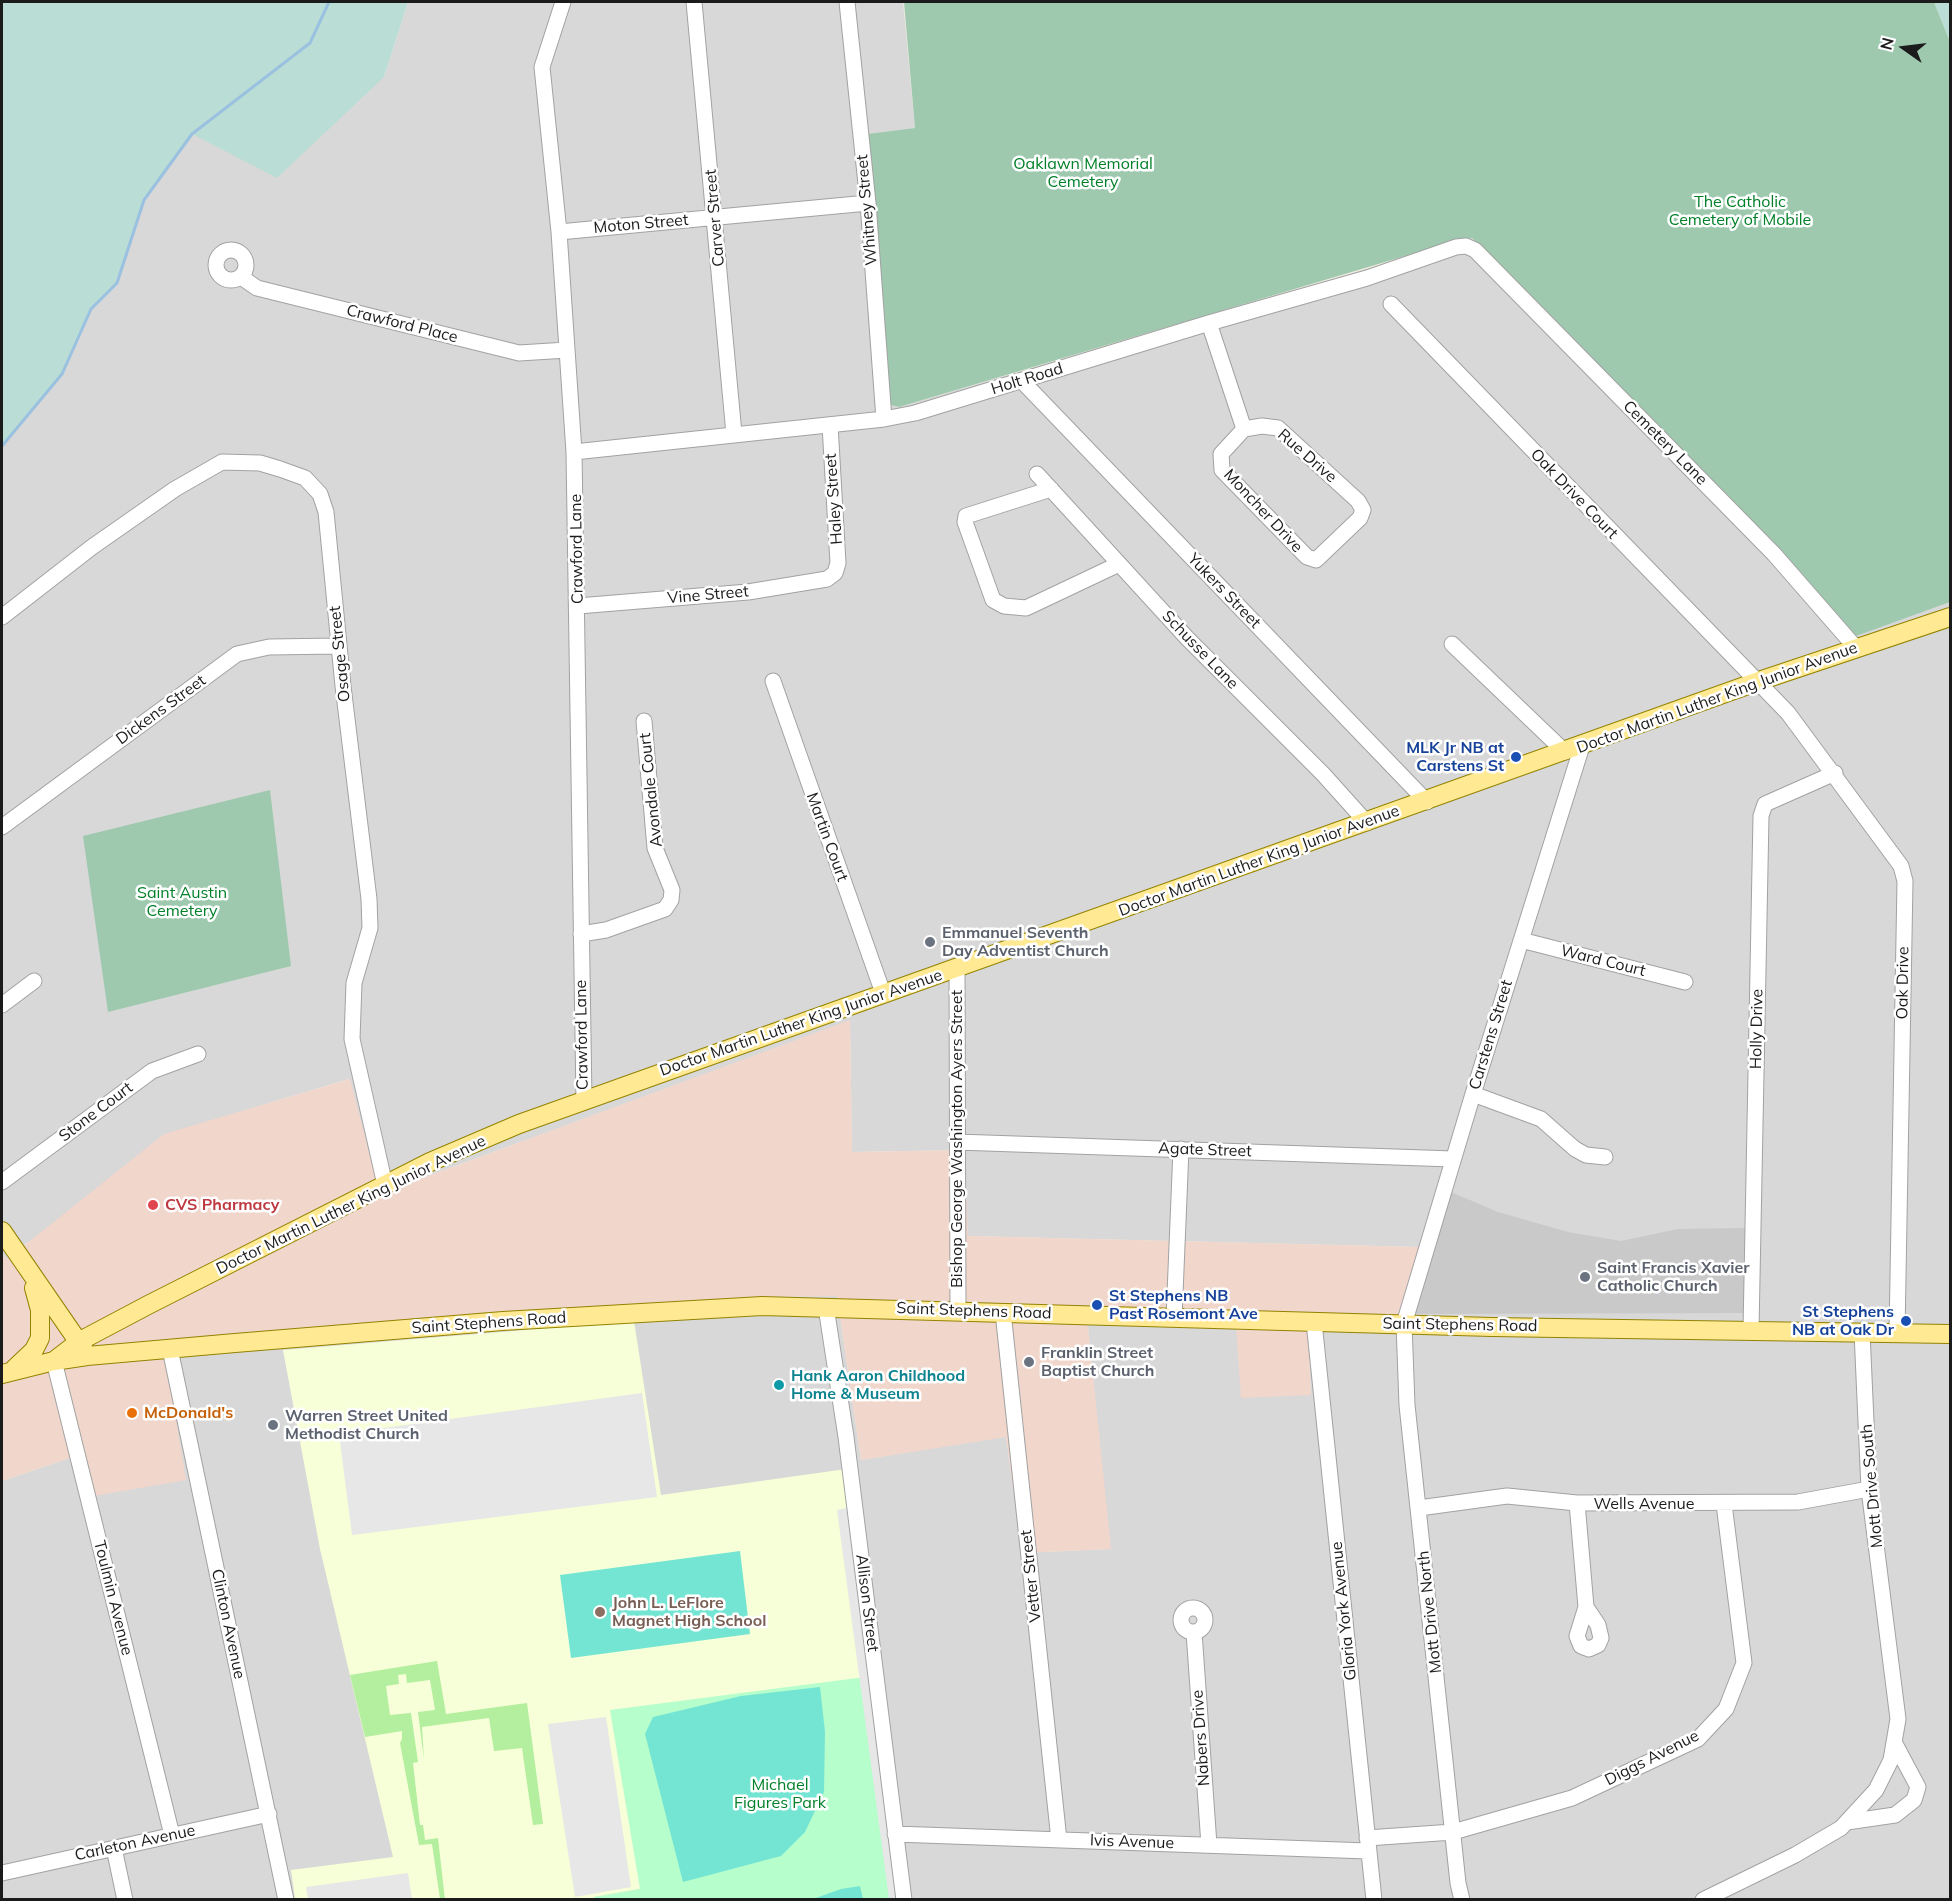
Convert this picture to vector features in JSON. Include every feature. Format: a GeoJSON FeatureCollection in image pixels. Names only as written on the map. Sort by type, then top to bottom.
{"type":"FeatureCollection","features":[{"type":"Feature","properties":{"kind":"main road","name":"Doctor Martin Luther King Junior Avenue"},"geometry":{"type":"LineString","coordinates":[[83,1349],[385,1185],[519,1124],[883,993],[1427,802],[1759,681],[1949,620]]}},
{"type":"Feature","properties":{"kind":"main road"},"geometry":{"type":"LineString","coordinates":[[2,1231],[83,1349]]}},
{"type":"Feature","properties":{"kind":"main road"},"geometry":{"type":"LineString","coordinates":[[7,1373],[34,1350],[40,1338],[40,1310],[30,1273]]}},
{"type":"Feature","properties":{"kind":"main road","name":"Saint Stephens Road"},"geometry":{"type":"LineString","coordinates":[[7,1373],[54,1361],[83,1349],[170,1349],[514,1321],[762,1306],[1314,1322],[1950,1334]]}},
{"type":"Feature","properties":{"kind":"street","name":"Crawford Lane"},"geometry":{"type":"LineString","coordinates":[[563,2],[542,67],[558,232],[574,452],[584,1101]]}},
{"type":"Feature","properties":{"kind":"street","name":"Carver Street"},"geometry":{"type":"LineString","coordinates":[[694,2],[734,434]]}},
{"type":"Feature","properties":{"kind":"street","name":"Whitney Street"},"geometry":{"type":"LineString","coordinates":[[847,2],[868,203],[884,419]]}},
{"type":"Feature","properties":{"kind":"street","name":"Moton Street"},"geometry":{"type":"LineString","coordinates":[[558,232],[868,203]]}},
{"type":"Feature","properties":{"kind":"street","name":"Holt Road"},"geometry":{"type":"LineString","coordinates":[[574,452],[884,419],[915,413],[1209,323],[1367,278],[1456,247],[1466,246]]}},
{"type":"Feature","properties":{"kind":"street","name":"Cemetery Lane"},"geometry":{"type":"LineString","coordinates":[[1466,246],[1475,250],[1766,545],[1848,636],[1856,648]]}},
{"type":"Feature","properties":{"kind":"street","name":"Crawford Place"},"geometry":{"type":"LineString","coordinates":[[241,277],[257,288],[519,353],[567,350]]}},
{"type":"Feature","properties":{"kind":"street","name":"Oak Drive Court"},"geometry":{"type":"LineString","coordinates":[[1391,304],[1643,566],[1759,681]]}},
{"type":"Feature","properties":{"kind":"street"},"geometry":{"type":"LineString","coordinates":[[1209,323],[1244,429]]}},
{"type":"Feature","properties":{"kind":"street","name":"Yukers Street"},"geometry":{"type":"LineString","coordinates":[[1022,381],[1427,802]]}},
{"type":"Feature","properties":{"kind":"street","name":"Haley Street"},"geometry":{"type":"LineString","coordinates":[[830,425],[838,563],[835,573]]}},
{"type":"Feature","properties":{"kind":"street","name":"Rue Drive"},"geometry":{"type":"LineString","coordinates":[[1244,429],[1262,426],[1278,428],[1358,501],[1363,510]]}},
{"type":"Feature","properties":{"kind":"street","name":"Moncher Drive"},"geometry":{"type":"LineString","coordinates":[[1244,429],[1221,454],[1222,470],[1307,557],[1317,560],[1360,518],[1363,510]]}},
{"type":"Feature","properties":{"kind":"street","name":"Osage Street"},"geometry":{"type":"LineString","coordinates":[[2,617],[92,547],[175,489],[222,462],[260,464],[305,478],[320,494],[326,512],[370,928],[354,983],[352,1039],[385,1185]]}},
{"type":"Feature","properties":{"kind":"street","name":"Schusse Lane"},"geometry":{"type":"LineString","coordinates":[[1037,474],[1187,638],[1323,774],[1367,823]]}},
{"type":"Feature","properties":{"kind":"street"},"geometry":{"type":"LineString","coordinates":[[1051,489],[966,516],[965,522],[993,600],[1004,606],[1026,608],[1119,564]]}},
{"type":"Feature","properties":{"kind":"street","name":"Vine Street"},"geometry":{"type":"LineString","coordinates":[[578,606],[748,592],[827,579],[835,573]]}},
{"type":"Feature","properties":{"kind":"street"},"geometry":{"type":"LineString","coordinates":[[1452,644],[1564,752]]}},
{"type":"Feature","properties":{"kind":"street","name":"Dickens Street"},"geometry":{"type":"LineString","coordinates":[[2,827],[237,654],[269,647],[339,646]]}},
{"type":"Feature","properties":{"kind":"street","name":"Martin Court"},"geometry":{"type":"LineString","coordinates":[[773,681],[883,993]]}},
{"type":"Feature","properties":{"kind":"street","name":"Oak Drive"},"geometry":{"type":"LineString","coordinates":[[1759,681],[1788,713],[1835,773],[1897,859],[1905,881],[1897,1333]]}},
{"type":"Feature","properties":{"kind":"street","name":"Avondale Court"},"geometry":{"type":"LineString","coordinates":[[581,934],[606,930],[665,909],[671,900],[672,890],[655,848],[644,721]]}},
{"type":"Feature","properties":{"kind":"street","name":"Carstens Street"},"geometry":{"type":"LineString","coordinates":[[1404,1324],[1582,746]]}},
{"type":"Feature","properties":{"kind":"street","name":"Holly Drive"},"geometry":{"type":"LineString","coordinates":[[1751,1330],[1761,816],[1765,804],[1835,773]]}},
{"type":"Feature","properties":{"kind":"street","name":"Ward Court"},"geometry":{"type":"LineString","coordinates":[[1521,940],[1685,982]]}},
{"type":"Feature","properties":{"kind":"street","name":"Bishop George Washington Ayers Street"},"geometry":{"type":"LineString","coordinates":[[957,968],[958,1311]]}},
{"type":"Feature","properties":{"kind":"street"},"geometry":{"type":"LineString","coordinates":[[2,1005],[34,981]]}},
{"type":"Feature","properties":{"kind":"street","name":"Stone Court"},"geometry":{"type":"LineString","coordinates":[[2,1182],[152,1071],[198,1054]]}},
{"type":"Feature","properties":{"kind":"street"},"geometry":{"type":"LineString","coordinates":[[1473,1094],[1541,1119],[1575,1149],[1586,1155],[1605,1157]]}},
{"type":"Feature","properties":{"kind":"street","name":"Agate Street"},"geometry":{"type":"LineString","coordinates":[[957,1142],[1453,1159]]}},
{"type":"Feature","properties":{"kind":"street"},"geometry":{"type":"LineString","coordinates":[[1174,1318],[1181,1149]]}},
{"type":"Feature","properties":{"kind":"street","name":"Allison Street"},"geometry":{"type":"LineString","coordinates":[[826,1308],[846,1437],[904,1899]]}},
{"type":"Feature","properties":{"kind":"street","name":"Vetter Street"},"geometry":{"type":"LineString","coordinates":[[1002,1312],[1059,1840]]}},
{"type":"Feature","properties":{"kind":"street","name":"Gloria York Avenue"},"geometry":{"type":"LineString","coordinates":[[1314,1322],[1374,1899]]}},
{"type":"Feature","properties":{"kind":"street","name":"Mott Drive North"},"geometry":{"type":"LineString","coordinates":[[1404,1324],[1407,1405],[1462,1899]]}},
{"type":"Feature","properties":{"kind":"street","name":"Mott Drive South"},"geometry":{"type":"LineString","coordinates":[[1847,1822],[1876,1790],[1891,1760],[1898,1719],[1869,1489],[1862,1332]]}},
{"type":"Feature","properties":{"kind":"street","name":"Clinton Avenue"},"geometry":{"type":"LineString","coordinates":[[170,1349],[286,1899]]}},
{"type":"Feature","properties":{"kind":"street","name":"Toulmin Avenue"},"geometry":{"type":"LineString","coordinates":[[54,1361],[172,1835]]}},
{"type":"Feature","properties":{"kind":"street","name":"Wells Avenue"},"geometry":{"type":"LineString","coordinates":[[1419,1508],[1508,1496],[1577,1503],[1798,1502],[1869,1489]]}},
{"type":"Feature","properties":{"kind":"street"},"geometry":{"type":"LineString","coordinates":[[1577,1503],[1586,1607]]}},
{"type":"Feature","properties":{"kind":"street","name":"Diggs Avenue"},"geometry":{"type":"LineString","coordinates":[[1368,1844],[1453,1832],[1572,1798],[1698,1739],[1726,1709],[1744,1663],[1724,1504]]}},
{"type":"Feature","properties":{"kind":"street","name":"Nabers Drive"},"geometry":{"type":"LineString","coordinates":[[1194,1632],[1209,1845]]}},
{"type":"Feature","properties":{"kind":"street"},"geometry":{"type":"LineString","coordinates":[[1703,1899],[1795,1855],[1842,1828],[1847,1822],[1895,1815],[1906,1809],[1914,1800],[1918,1787],[1894,1742]]}},
{"type":"Feature","properties":{"kind":"street","name":"Carleton Avenue"},"geometry":{"type":"LineString","coordinates":[[2,1873],[269,1814]]}},
{"type":"Feature","properties":{"kind":"street","name":"Ivis Avenue"},"geometry":{"type":"LineString","coordinates":[[895,1834],[1209,1845],[1368,1844]]}},
{"type":"Feature","properties":{"kind":"street"},"geometry":{"type":"LineString","coordinates":[[114,1848],[125,1899]]}},
{"type":"Feature","properties":{"kind":"shaded area"},"geometry":{"type":"Polygon","coordinates":[[[2,2],[408,2],[384,77],[277,178],[192,134],[144,200],[117,283],[91,309],[62,374],[2,446],[2,2]]]}},
{"type":"Feature","properties":{"kind":"shaded area"},"geometry":{"type":"Polygon","coordinates":[[[408,2],[903,2],[915,128],[868,134],[892,405],[899,407],[1472,238],[1856,635],[1950,601],[1950,1899],[2,1899],[2,1481],[84,1453],[163,1341],[747,1297],[837,1296],[861,1460],[1006,1436],[1022,1553],[1110,1549],[1086,1308],[1235,1312],[1311,1395],[1307,1312],[1399,1314],[1419,1247],[967,1236],[965,1150],[852,1152],[850,1021],[379,1194],[349,1079],[236,1113],[22,1246],[6,1261],[2,1252],[2,446],[62,374],[91,309],[117,283],[144,200],[192,134],[384,77],[408,2]]]}},
{"type":"Feature","properties":{"kind":"shaded area"},"geometry":{"type":"Polygon","coordinates":[[[1934,2],[1950,2],[1950,42],[1934,2]]]}},
{"type":"Feature","properties":{"kind":"shaded area"},"geometry":{"type":"Polygon","coordinates":[[[850,1020],[852,1152],[965,1150],[968,1236],[1419,1247],[1399,1315],[1307,1313],[1311,1395],[1241,1398],[1235,1312],[1086,1308],[1111,1549],[1022,1553],[1006,1437],[861,1460],[837,1296],[747,1297],[163,1342],[186,1480],[94,1496],[84,1453],[2,1481],[2,1252],[6,1260],[164,1134],[350,1079],[380,1194],[850,1020]]]}},
{"type":"Feature","properties":{"kind":"shaded area","name":"Saint Francis Xavier Catholic Church"},"geometry":{"type":"Polygon","coordinates":[[[1451,1192],[1498,1212],[1568,1232],[1621,1241],[1678,1229],[1747,1228],[1744,1313],[1414,1314],[1451,1192]]]}},
{"type":"Feature","properties":{"kind":"shaded area","name":"John L. LeFlore Magnet High School"},"geometry":{"type":"Polygon","coordinates":[[[634,1321],[661,1495],[846,1469],[873,1676],[640,1889],[595,1897],[595,1900],[295,1899],[291,1870],[393,1857],[320,1549],[283,1350],[634,1321]]]}},
{"type":"Feature","properties":{"kind":"shaded area"},"geometry":{"type":"Polygon","coordinates":[[[642,1393],[657,1497],[352,1535],[339,1434],[642,1393]]]}},
{"type":"Feature","properties":{"kind":"shaded area"},"geometry":{"type":"Polygon","coordinates":[[[847,1508],[899,1899],[889,1899],[837,1510],[847,1508]]]}},
{"type":"Feature","properties":{"kind":"shaded area"},"geometry":{"type":"Polygon","coordinates":[[[606,1717],[631,1887],[575,1897],[548,1724],[606,1717]]]}},
{"type":"Feature","properties":{"kind":"shaded area"},"geometry":{"type":"Polygon","coordinates":[[[408,1873],[412,1899],[308,1899],[306,1887],[408,1873]]]}},
{"type":"Feature","properties":{"kind":"green space","name":"The Catholic Cemetery of Mobile"},"geometry":{"type":"Polygon","coordinates":[[[904,2],[1934,2],[1950,42],[1950,602],[1856,636],[1773,546],[1472,238],[1452,242],[899,407],[891,405],[867,134],[915,128],[904,2]]]}},
{"type":"Feature","properties":{"kind":"green space","name":"Saint Austin Cemetery"},"geometry":{"type":"Polygon","coordinates":[[[270,790],[291,966],[108,1012],[83,836],[270,790]]]}},
{"type":"Feature","properties":{"kind":"green space"},"geometry":{"type":"Polygon","coordinates":[[[740,1551],[750,1634],[571,1658],[560,1575],[740,1551]]]}},
{"type":"Feature","properties":{"kind":"green space"},"geometry":{"type":"Polygon","coordinates":[[[437,1661],[446,1714],[527,1703],[543,1824],[533,1825],[522,1748],[494,1751],[489,1718],[422,1727],[424,1760],[418,1712],[435,1710],[430,1680],[407,1683],[406,1674],[398,1675],[399,1684],[386,1686],[390,1715],[411,1713],[418,1762],[413,1763],[420,1825],[423,1825],[425,1840],[438,1838],[445,1900],[440,1899],[432,1844],[419,1845],[400,1743],[402,1731],[365,1737],[350,1675],[437,1661]]]}},
{"type":"Feature","properties":{"kind":"green space","name":"Michael Figures Park"},"geometry":{"type":"Polygon","coordinates":[[[873,1676],[902,1899],[595,1900],[594,1897],[640,1889],[610,1710],[873,1676]]]}},
{"type":"Feature","properties":{"kind":"green space"},"geometry":{"type":"Polygon","coordinates":[[[820,1687],[825,1732],[824,1792],[805,1832],[781,1856],[683,1882],[645,1734],[653,1717],[741,1696],[820,1687]]]}},
{"type":"Feature","properties":{"kind":"green space"},"geometry":{"type":"Polygon","coordinates":[[[860,1886],[863,1899],[813,1899],[841,1889],[860,1886]]]}},
{"type":"Feature","properties":{"kind":"waterway"},"geometry":{"type":"LineString","coordinates":[[2,446],[62,374],[91,309],[117,283],[144,200],[192,134],[310,43],[329,2]]}},
{"type":"Feature","properties":{"kind":"place","name":"MLK Jr NB at Carstens St"},"geometry":{"type":"Point","coordinates":[1516,757]}},
{"type":"Feature","properties":{"kind":"place","name":"Emmanuel Seventh Day Adventist Church"},"geometry":{"type":"Point","coordinates":[930,942]}},
{"type":"Feature","properties":{"kind":"place","name":"CVS Pharmacy"},"geometry":{"type":"Point","coordinates":[153,1205]}},
{"type":"Feature","properties":{"kind":"place","name":"Saint Francis Xavier Catholic Church"},"geometry":{"type":"Point","coordinates":[1585,1277]}},
{"type":"Feature","properties":{"kind":"place","name":"St Stephens NB Past Rosemont Ave"},"geometry":{"type":"Point","coordinates":[1097,1305]}},
{"type":"Feature","properties":{"kind":"place","name":"St Stephens NB at Oak Dr"},"geometry":{"type":"Point","coordinates":[1906,1321]}},
{"type":"Feature","properties":{"kind":"place","name":"Franklin Street Baptist Church"},"geometry":{"type":"Point","coordinates":[1029,1362]}},
{"type":"Feature","properties":{"kind":"place","name":"Hank Aaron Childhood Home & Museum"},"geometry":{"type":"Point","coordinates":[779,1385]}},
{"type":"Feature","properties":{"kind":"place","name":"McDonald's"},"geometry":{"type":"Point","coordinates":[132,1413]}},
{"type":"Feature","properties":{"kind":"place","name":"Warren Street United Methodist Church"},"geometry":{"type":"Point","coordinates":[273,1425]}},
{"type":"Feature","properties":{"kind":"place","name":"John L. LeFlore Magnet High School"},"geometry":{"type":"Point","coordinates":[600,1612]}},
{"type":"Feature","properties":{"kind":"park label","name":"Oaklawn Memorial Cemetery"},"geometry":{"type":"Point","coordinates":[1083,173]}}]}
